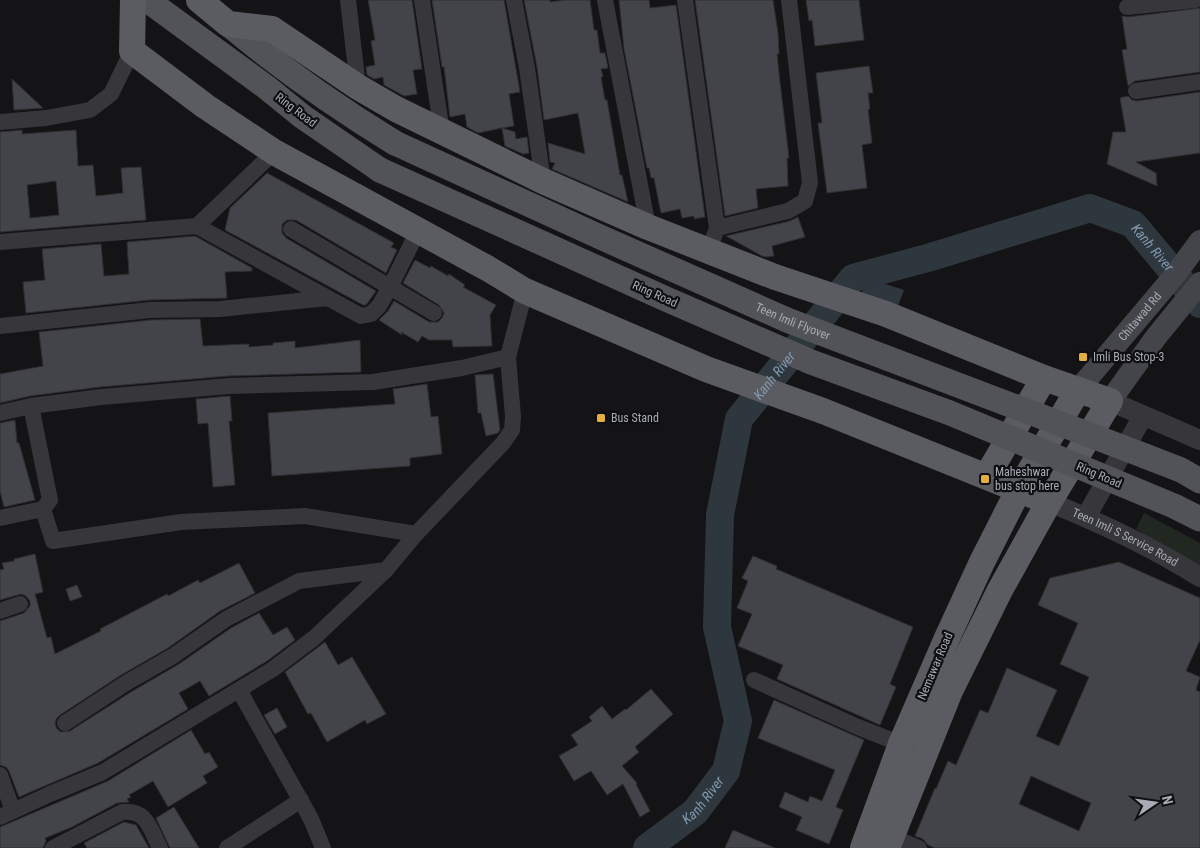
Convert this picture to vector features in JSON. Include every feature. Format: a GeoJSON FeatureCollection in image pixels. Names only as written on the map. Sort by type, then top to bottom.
{"type":"FeatureCollection","features":[{"type":"Feature","properties":{"kind":"highway"},"geometry":{"type":"LineString","coordinates":[[132,0],[132,51],[205,106],[274,152],[525,291],[706,369],[823,411],[1049,502]]}},
{"type":"Feature","properties":{"kind":"highway"},"geometry":{"type":"LineString","coordinates":[[199,0],[228,24],[272,29],[358,87],[442,132],[543,181],[648,227],[712,239],[775,277],[886,314],[1044,378],[1110,401]]}},
{"type":"Feature","properties":{"kind":"highway"},"geometry":{"type":"LineString","coordinates":[[987,476],[1044,378]]}},
{"type":"Feature","properties":{"kind":"highway","name":"Nemawar Road"},"geometry":{"type":"LineString","coordinates":[[863,848],[892,805],[939,686],[974,579],[1019,489],[1078,390]]}},
{"type":"Feature","properties":{"kind":"highway","name":"Nemawar Road"},"geometry":{"type":"LineString","coordinates":[[889,842],[892,805],[901,744],[1000,590],[1049,502],[1110,401]]}},
{"type":"Feature","properties":{"kind":"main road","name":"Ring Road"},"geometry":{"type":"LineString","coordinates":[[147,0],[266,88],[303,118],[380,170],[811,362],[950,413],[1200,519]]}},
{"type":"Feature","properties":{"kind":"main road","name":"Teen Imli Flyover"},"geometry":{"type":"LineString","coordinates":[[228,24],[258,49],[346,113],[395,143],[787,320],[1181,470],[1200,481]]}},
{"type":"Feature","properties":{"kind":"main road","name":"Chitawad Rd"},"geometry":{"type":"LineString","coordinates":[[1078,390],[1175,275],[1200,241]]}},
{"type":"Feature","properties":{"kind":"main road"},"geometry":{"type":"LineString","coordinates":[[1110,401],[1156,337],[1200,283]]}},
{"type":"Feature","properties":{"kind":"street"},"geometry":{"type":"LineString","coordinates":[[348,0],[358,87]]}},
{"type":"Feature","properties":{"kind":"street"},"geometry":{"type":"LineString","coordinates":[[422,0],[442,132]]}},
{"type":"Feature","properties":{"kind":"street"},"geometry":{"type":"LineString","coordinates":[[514,0],[527,68],[543,181]]}},
{"type":"Feature","properties":{"kind":"street"},"geometry":{"type":"LineString","coordinates":[[605,0],[648,227]]}},
{"type":"Feature","properties":{"kind":"street"},"geometry":{"type":"LineString","coordinates":[[684,0],[712,239],[788,211],[805,201],[810,183],[789,0]]}},
{"type":"Feature","properties":{"kind":"street"},"geometry":{"type":"LineString","coordinates":[[1127,7],[1195,0]]}},
{"type":"Feature","properties":{"kind":"street"},"geometry":{"type":"LineString","coordinates":[[0,122],[46,118],[90,110],[111,94],[132,51]]}},
{"type":"Feature","properties":{"kind":"street"},"geometry":{"type":"LineString","coordinates":[[1136,91],[1200,82]]}},
{"type":"Feature","properties":{"kind":"street"},"geometry":{"type":"LineString","coordinates":[[198,226],[274,152]]}},
{"type":"Feature","properties":{"kind":"street"},"geometry":{"type":"LineString","coordinates":[[0,242],[198,226],[361,316],[371,314],[379,306],[418,231]]}},
{"type":"Feature","properties":{"kind":"street"},"geometry":{"type":"LineString","coordinates":[[291,229],[434,313]]}},
{"type":"Feature","properties":{"kind":"street"},"geometry":{"type":"LineString","coordinates":[[0,775],[7,814],[103,772],[273,669],[314,638],[386,570],[416,534],[504,443],[512,430],[513,416],[508,357],[525,291]]}},
{"type":"Feature","properties":{"kind":"street"},"geometry":{"type":"LineString","coordinates":[[0,326],[150,310],[220,309],[328,298]]}},
{"type":"Feature","properties":{"kind":"street"},"geometry":{"type":"LineString","coordinates":[[0,413],[31,406],[101,396],[229,386],[373,382],[462,368],[508,357]]}},
{"type":"Feature","properties":{"kind":"street"},"geometry":{"type":"LineString","coordinates":[[1110,401],[1200,440]]}},
{"type":"Feature","properties":{"kind":"street"},"geometry":{"type":"LineString","coordinates":[[0,518],[43,509],[50,500],[31,406]]}},
{"type":"Feature","properties":{"kind":"street"},"geometry":{"type":"LineString","coordinates":[[1086,517],[1143,416]]}},
{"type":"Feature","properties":{"kind":"street","name":"Teen Imli S Service Road"},"geometry":{"type":"LineString","coordinates":[[1049,502],[1119,532],[1200,577]]}},
{"type":"Feature","properties":{"kind":"street"},"geometry":{"type":"LineString","coordinates":[[43,509],[53,541],[181,522],[305,516],[416,534]]}},
{"type":"Feature","properties":{"kind":"street"},"geometry":{"type":"LineString","coordinates":[[65,723],[126,683],[172,656],[226,619],[298,581],[386,570]]}},
{"type":"Feature","properties":{"kind":"street"},"geometry":{"type":"LineString","coordinates":[[0,611],[20,604]]}},
{"type":"Feature","properties":{"kind":"street"},"geometry":{"type":"LineString","coordinates":[[754,680],[858,727],[901,744]]}},
{"type":"Feature","properties":{"kind":"street"},"geometry":{"type":"LineString","coordinates":[[239,690],[301,800],[323,848]]}},
{"type":"Feature","properties":{"kind":"street"},"geometry":{"type":"LineString","coordinates":[[227,848],[301,800]]}},
{"type":"Feature","properties":{"kind":"street"},"geometry":{"type":"LineString","coordinates":[[53,848],[76,843],[122,812],[131,811],[137,812],[144,818],[160,848]]}},
{"type":"Feature","properties":{"kind":"street"},"geometry":{"type":"LineString","coordinates":[[889,842],[919,848]]}},
{"type":"Feature","properties":{"kind":"shaded area"},"geometry":{"type":"Polygon","coordinates":[[[870,279],[904,290],[898,306],[861,293],[870,279]]]}},
{"type":"Feature","properties":{"kind":"shaded area"},"geometry":{"type":"Polygon","coordinates":[[[1144,513],[1200,543],[1200,575],[1136,529],[1144,513]]]}},
{"type":"Feature","properties":{"kind":"building"},"geometry":{"type":"Polygon","coordinates":[[[368,0],[412,0],[422,69],[413,70],[417,94],[404,96],[384,85],[383,77],[374,79],[367,75],[366,67],[375,65],[371,41],[375,40],[368,0]]]}},
{"type":"Feature","properties":{"kind":"building"},"geometry":{"type":"Polygon","coordinates":[[[432,0],[504,0],[520,92],[509,94],[514,126],[478,133],[467,127],[465,114],[450,117],[444,67],[442,67],[432,0]]]}},
{"type":"Feature","properties":{"kind":"building"},"geometry":{"type":"Polygon","coordinates":[[[524,0],[550,0],[550,2],[590,0],[594,30],[597,30],[600,53],[605,53],[608,68],[601,69],[603,77],[601,77],[605,100],[607,100],[620,175],[622,175],[628,202],[552,169],[555,163],[550,162],[548,143],[585,154],[578,113],[544,120],[537,67],[524,0]]]}},
{"type":"Feature","properties":{"kind":"building"},"geometry":{"type":"Polygon","coordinates":[[[619,0],[649,0],[650,8],[676,5],[705,217],[694,219],[694,216],[682,218],[680,209],[661,213],[654,178],[651,178],[649,168],[647,168],[624,49],[619,0]]]}},
{"type":"Feature","properties":{"kind":"building"},"geometry":{"type":"Polygon","coordinates":[[[695,0],[773,0],[778,33],[779,54],[777,54],[789,158],[787,158],[788,186],[756,189],[758,208],[725,216],[695,0]]]}},
{"type":"Feature","properties":{"kind":"building"},"geometry":{"type":"Polygon","coordinates":[[[806,0],[859,0],[864,40],[815,46],[812,20],[809,21],[806,0]]]}},
{"type":"Feature","properties":{"kind":"building"},"geometry":{"type":"Polygon","coordinates":[[[1200,8],[1200,72],[1135,81],[1128,86],[1122,50],[1127,49],[1122,16],[1128,17],[1200,8]]]}},
{"type":"Feature","properties":{"kind":"building"},"geometry":{"type":"Polygon","coordinates":[[[869,66],[873,93],[868,93],[872,143],[862,145],[867,188],[827,193],[818,123],[822,123],[816,73],[869,66]]]}},
{"type":"Feature","properties":{"kind":"building"},"geometry":{"type":"Polygon","coordinates":[[[12,79],[43,108],[14,110],[12,79]]]}},
{"type":"Feature","properties":{"kind":"building"},"geometry":{"type":"Polygon","coordinates":[[[1200,92],[1200,153],[1136,162],[1156,173],[1157,186],[1107,164],[1113,132],[1126,132],[1120,98],[1128,96],[1132,100],[1137,101],[1200,92]]]}},
{"type":"Feature","properties":{"kind":"building"},"geometry":{"type":"Polygon","coordinates":[[[502,128],[515,132],[516,139],[527,137],[529,153],[523,154],[505,146],[502,128]]]}},
{"type":"Feature","properties":{"kind":"building"},"geometry":{"type":"Polygon","coordinates":[[[22,130],[22,134],[76,130],[78,166],[93,165],[96,196],[123,193],[121,168],[141,167],[146,220],[0,232],[0,132],[22,130]],[[56,181],[27,185],[30,218],[59,215],[56,181]]]}},
{"type":"Feature","properties":{"kind":"building"},"geometry":{"type":"Polygon","coordinates":[[[267,173],[394,243],[391,247],[397,250],[386,273],[296,220],[287,220],[282,224],[282,233],[286,238],[376,291],[366,305],[225,230],[230,208],[267,173]]]}},
{"type":"Feature","properties":{"kind":"building"},"geometry":{"type":"Polygon","coordinates":[[[798,217],[805,237],[772,246],[774,256],[762,256],[726,236],[790,221],[798,217]]]}},
{"type":"Feature","properties":{"kind":"building"},"geometry":{"type":"Polygon","coordinates":[[[195,236],[252,268],[252,271],[225,272],[227,298],[149,300],[26,313],[23,282],[45,280],[42,249],[101,244],[104,276],[129,274],[127,242],[195,236]]]}},
{"type":"Feature","properties":{"kind":"building"},"geometry":{"type":"Polygon","coordinates":[[[415,260],[430,268],[431,266],[448,276],[449,274],[465,285],[463,287],[496,305],[490,315],[492,346],[453,347],[452,340],[429,340],[422,336],[418,342],[401,332],[402,335],[379,320],[394,301],[429,322],[438,322],[442,318],[444,313],[439,305],[403,283],[415,260]]]}},
{"type":"Feature","properties":{"kind":"building"},"geometry":{"type":"Polygon","coordinates":[[[200,319],[203,346],[249,344],[249,347],[295,341],[295,348],[360,340],[361,372],[228,376],[100,387],[30,396],[0,403],[0,374],[43,366],[39,332],[151,320],[200,319]]]}},
{"type":"Feature","properties":{"kind":"building"},"geometry":{"type":"Polygon","coordinates":[[[493,374],[500,430],[498,433],[486,436],[481,413],[478,413],[475,375],[493,374]]]}},
{"type":"Feature","properties":{"kind":"building"},"geometry":{"type":"Polygon","coordinates":[[[427,384],[431,417],[438,416],[442,454],[410,458],[410,466],[272,476],[268,413],[395,404],[393,389],[427,384]]]}},
{"type":"Feature","properties":{"kind":"building"},"geometry":{"type":"Polygon","coordinates":[[[230,396],[232,421],[229,421],[235,485],[213,487],[208,423],[198,424],[196,399],[230,396]]]}},
{"type":"Feature","properties":{"kind":"building"},"geometry":{"type":"Polygon","coordinates":[[[15,420],[17,443],[19,443],[35,500],[4,507],[0,491],[0,423],[15,420]]]}},
{"type":"Feature","properties":{"kind":"building"},"geometry":{"type":"Polygon","coordinates":[[[35,554],[43,592],[35,594],[47,638],[51,637],[55,654],[167,594],[168,596],[198,580],[200,583],[239,563],[255,593],[220,611],[168,648],[121,675],[60,715],[56,719],[55,724],[61,732],[70,731],[179,664],[231,628],[259,613],[273,635],[287,627],[295,640],[267,661],[209,696],[200,681],[179,693],[188,709],[98,763],[19,797],[9,771],[6,767],[0,765],[0,621],[24,613],[30,606],[30,601],[21,594],[0,600],[0,570],[4,569],[2,563],[35,554]]]}},
{"type":"Feature","properties":{"kind":"building"},"geometry":{"type":"Polygon","coordinates":[[[753,556],[777,566],[776,569],[913,627],[890,684],[896,687],[880,725],[777,679],[783,665],[738,646],[752,614],[737,608],[748,581],[742,578],[753,556]]]}},
{"type":"Feature","properties":{"kind":"building"},"geometry":{"type":"Polygon","coordinates":[[[1119,562],[1200,598],[1200,640],[1186,671],[1200,677],[1196,690],[1200,692],[1200,848],[935,848],[928,845],[923,839],[915,836],[948,761],[956,765],[980,710],[988,713],[1007,668],[1057,690],[1036,736],[1059,746],[1089,677],[1060,664],[1078,623],[1038,605],[1050,578],[1119,562]],[[1031,776],[1019,804],[1079,831],[1091,803],[1031,776]]]}},
{"type":"Feature","properties":{"kind":"building"},"geometry":{"type":"Polygon","coordinates":[[[77,585],[82,597],[70,601],[66,589],[77,585]]]}},
{"type":"Feature","properties":{"kind":"building"},"geometry":{"type":"Polygon","coordinates":[[[325,642],[338,665],[352,657],[386,714],[367,724],[365,720],[327,742],[311,713],[308,714],[285,672],[325,642]]]}},
{"type":"Feature","properties":{"kind":"building"},"geometry":{"type":"Polygon","coordinates":[[[651,689],[673,714],[635,747],[639,752],[622,766],[637,783],[650,811],[640,817],[623,784],[607,795],[591,771],[574,781],[559,756],[578,745],[571,735],[592,721],[589,717],[602,706],[612,719],[651,689]]]}},
{"type":"Feature","properties":{"kind":"building"},"geometry":{"type":"Polygon","coordinates":[[[774,700],[864,740],[836,807],[843,810],[829,844],[796,830],[802,817],[779,807],[785,792],[808,802],[810,796],[822,801],[835,770],[758,738],[774,700]]]}},
{"type":"Feature","properties":{"kind":"building"},"geometry":{"type":"Polygon","coordinates":[[[277,708],[287,727],[275,734],[264,715],[277,708]]]}},
{"type":"Feature","properties":{"kind":"building"},"geometry":{"type":"Polygon","coordinates":[[[191,730],[205,754],[209,752],[218,767],[203,776],[207,783],[168,807],[153,781],[129,795],[131,797],[127,799],[129,802],[117,803],[72,827],[45,838],[46,841],[43,848],[0,848],[0,827],[108,781],[191,730]]]}},
{"type":"Feature","properties":{"kind":"building"},"geometry":{"type":"Polygon","coordinates":[[[174,807],[199,848],[170,848],[156,818],[174,807]]]}},
{"type":"Feature","properties":{"kind":"building"},"geometry":{"type":"Polygon","coordinates":[[[124,822],[136,825],[149,848],[87,848],[84,843],[124,822]]]}},
{"type":"Feature","properties":{"kind":"building"},"geometry":{"type":"Polygon","coordinates":[[[733,830],[775,848],[725,848],[733,830]]]}},
{"type":"Feature","properties":{"kind":"waterway","name":"Kanh River"},"geometry":{"type":"LineString","coordinates":[[647,848],[695,812],[726,771],[738,721],[717,627],[720,515],[739,419],[853,278],[931,257],[1090,208],[1133,224],[1200,304]]}},
{"type":"Feature","properties":{"kind":"place","name":"Imli Bus Stop-3"},"geometry":{"type":"Point","coordinates":[1083,357]}},
{"type":"Feature","properties":{"kind":"place","name":"Bus Stand"},"geometry":{"type":"Point","coordinates":[601,418]}},
{"type":"Feature","properties":{"kind":"place","name":"Maheshwar bus stop here"},"geometry":{"type":"Point","coordinates":[985,479]}}]}
